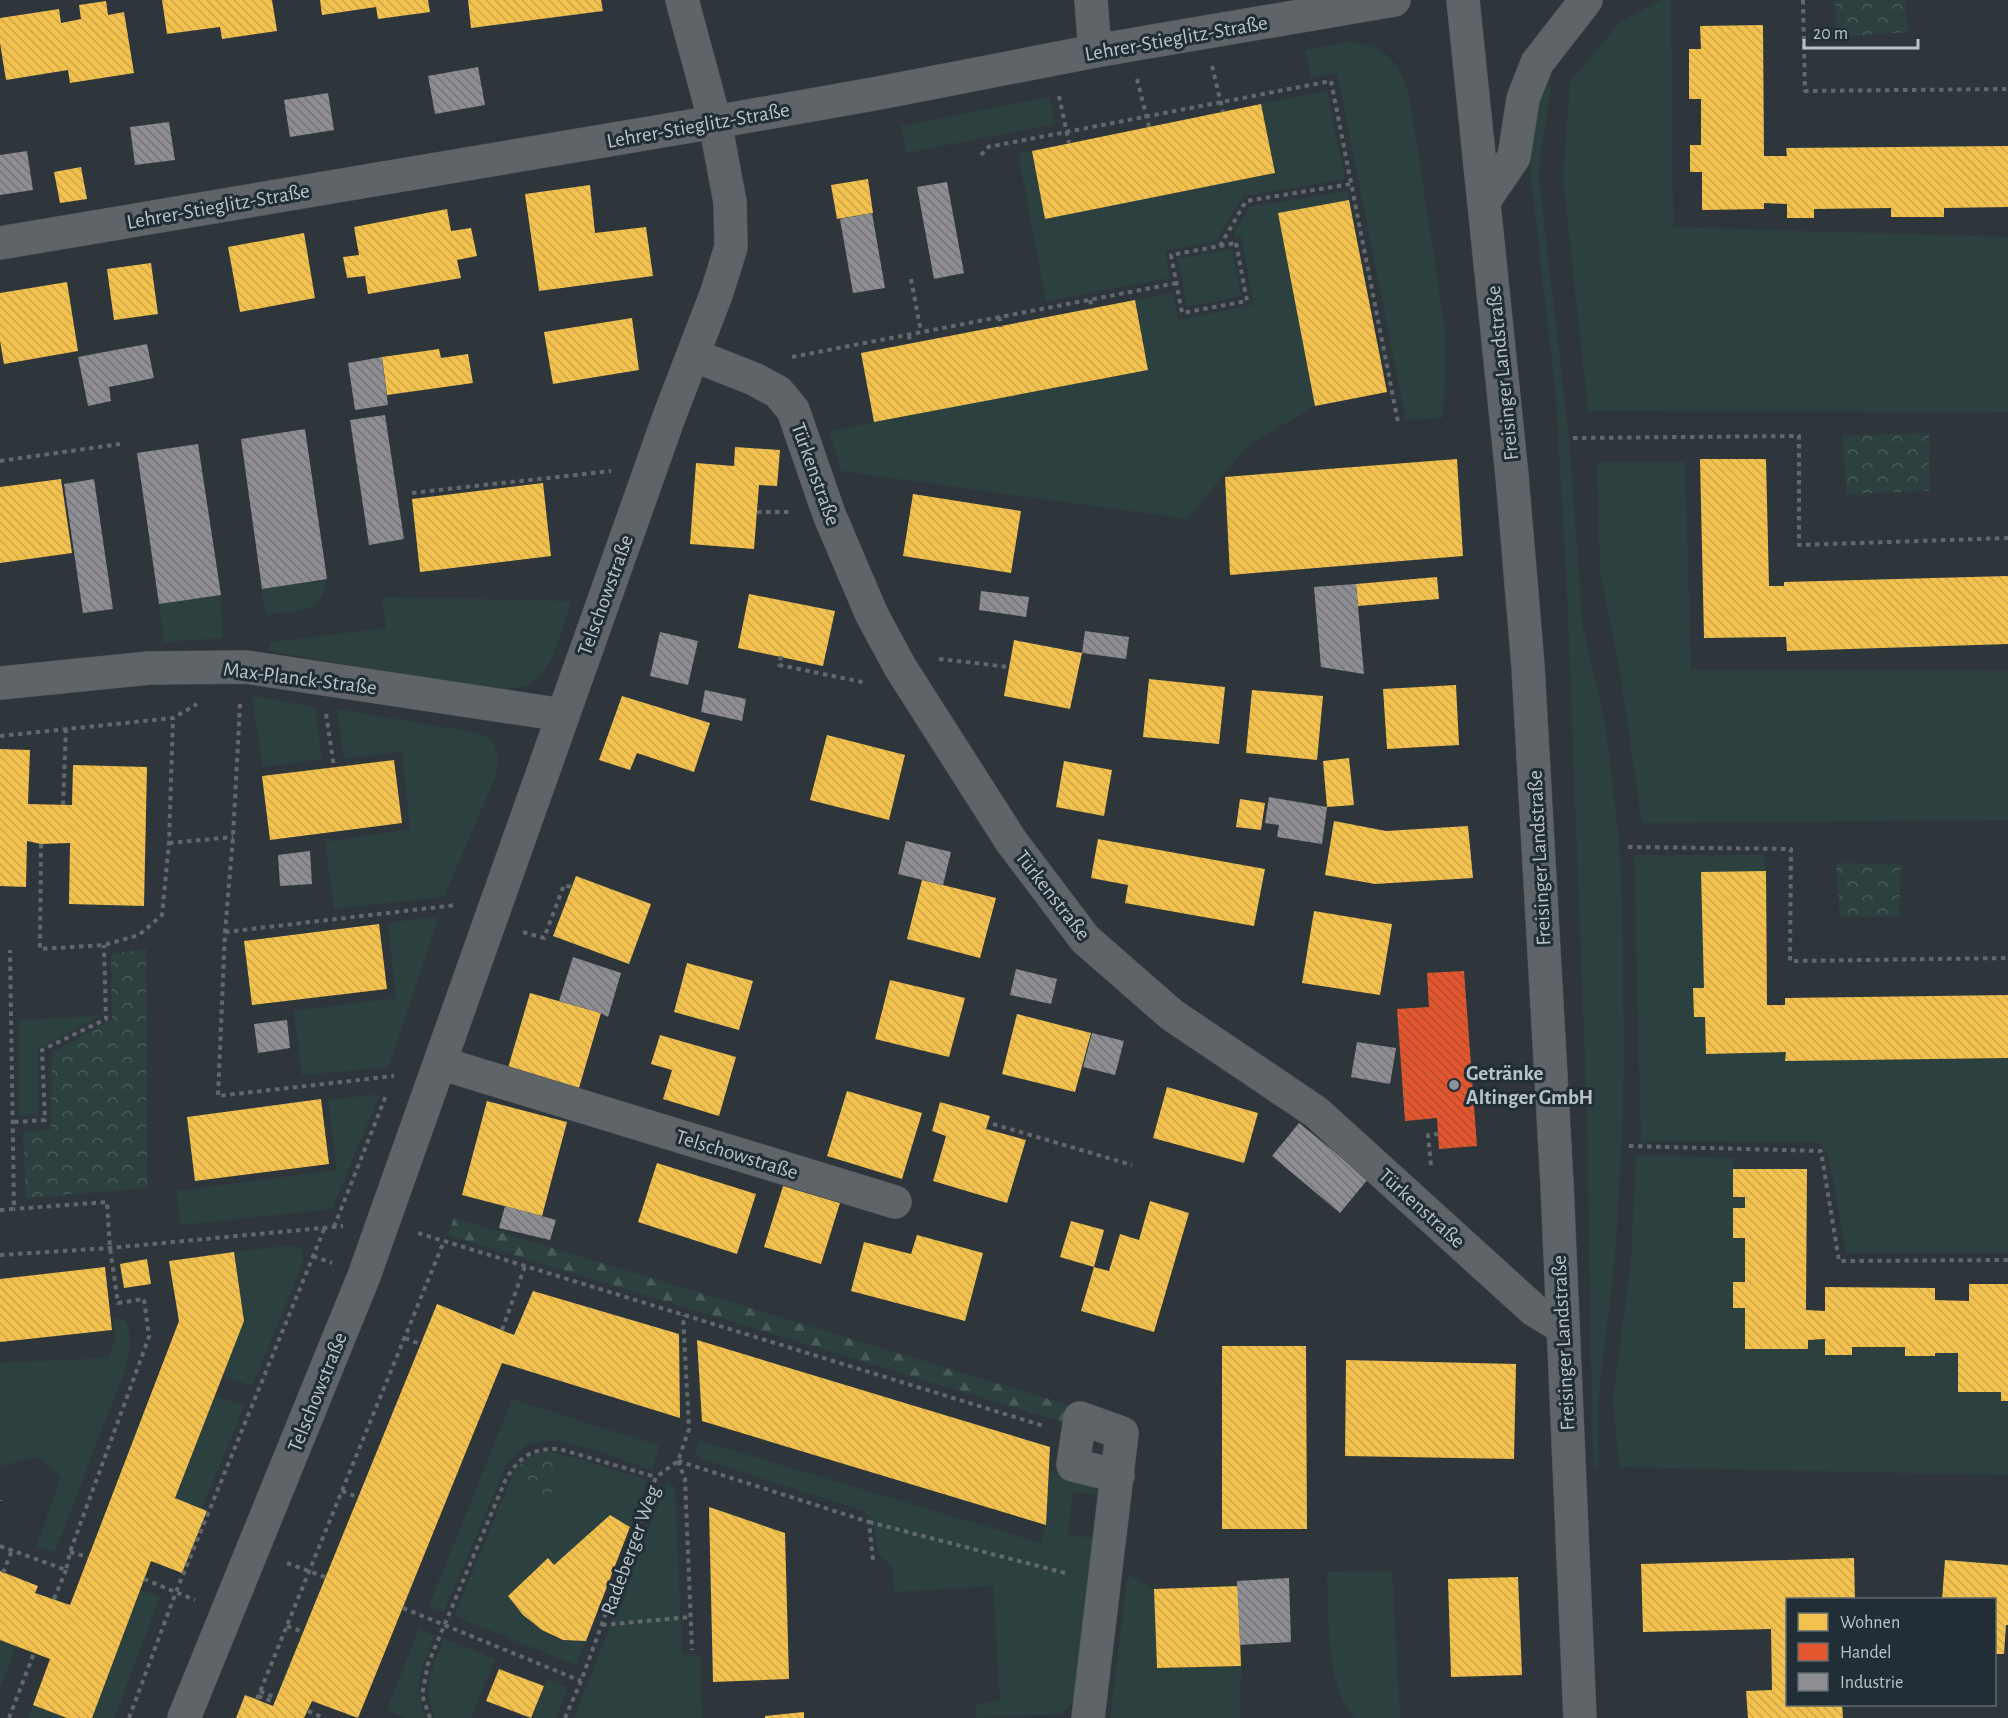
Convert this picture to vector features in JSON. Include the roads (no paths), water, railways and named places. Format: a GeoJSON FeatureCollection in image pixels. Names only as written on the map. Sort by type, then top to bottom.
{"type":"FeatureCollection","features":[{"type":"Feature","properties":{"kind":"street","name":"Telschowstraße"},"geometry":{"type":"LineString","coordinates":[[184,1718],[359,1290],[562,715],[669,417],[717,292],[731,247],[730,202],[715,122],[682,0]]}},
{"type":"Feature","properties":{"kind":"street"},"geometry":{"type":"LineString","coordinates":[[1091,0],[1095,51]]}},
{"type":"Feature","properties":{"kind":"street","name":"Lehrer-Stieglitz-Straße"},"geometry":{"type":"LineString","coordinates":[[0,243],[715,122],[1095,51],[1394,0]]}},
{"type":"Feature","properties":{"kind":"street","name":"Freisinger Landstraße"},"geometry":{"type":"LineString","coordinates":[[1462,0],[1512,476],[1528,666],[1554,1136],[1580,1718]]}},
{"type":"Feature","properties":{"kind":"street"},"geometry":{"type":"LineString","coordinates":[[1484,201],[1514,157],[1523,99],[1537,63],[1586,0]]}},
{"type":"Feature","properties":{"kind":"street","name":"Türkenstraße"},"geometry":{"type":"LineString","coordinates":[[693,355],[754,379],[778,392],[793,410],[829,514],[872,615],[900,667],[1011,842],[1085,939],[1172,1015],[1316,1112],[1534,1310],[1562,1327]]}},
{"type":"Feature","properties":{"kind":"street","name":"Max-Planck-Straße"},"geometry":{"type":"LineString","coordinates":[[0,683],[149,668],[246,667],[562,715]]}},
{"type":"Feature","properties":{"kind":"street","name":"Telschowstraße"},"geometry":{"type":"LineString","coordinates":[[440,1062],[896,1202]]}},
{"type":"Feature","properties":{"kind":"street"},"geometry":{"type":"LineString","coordinates":[[1089,1718],[1118,1476],[1122,1433],[1080,1418],[1072,1465],[1118,1476]]}},
{"type":"Feature","properties":{"kind":"place","name":"Getränke Altinger GmbH"},"geometry":{"type":"Point","coordinates":[1454,1085]}}]}
